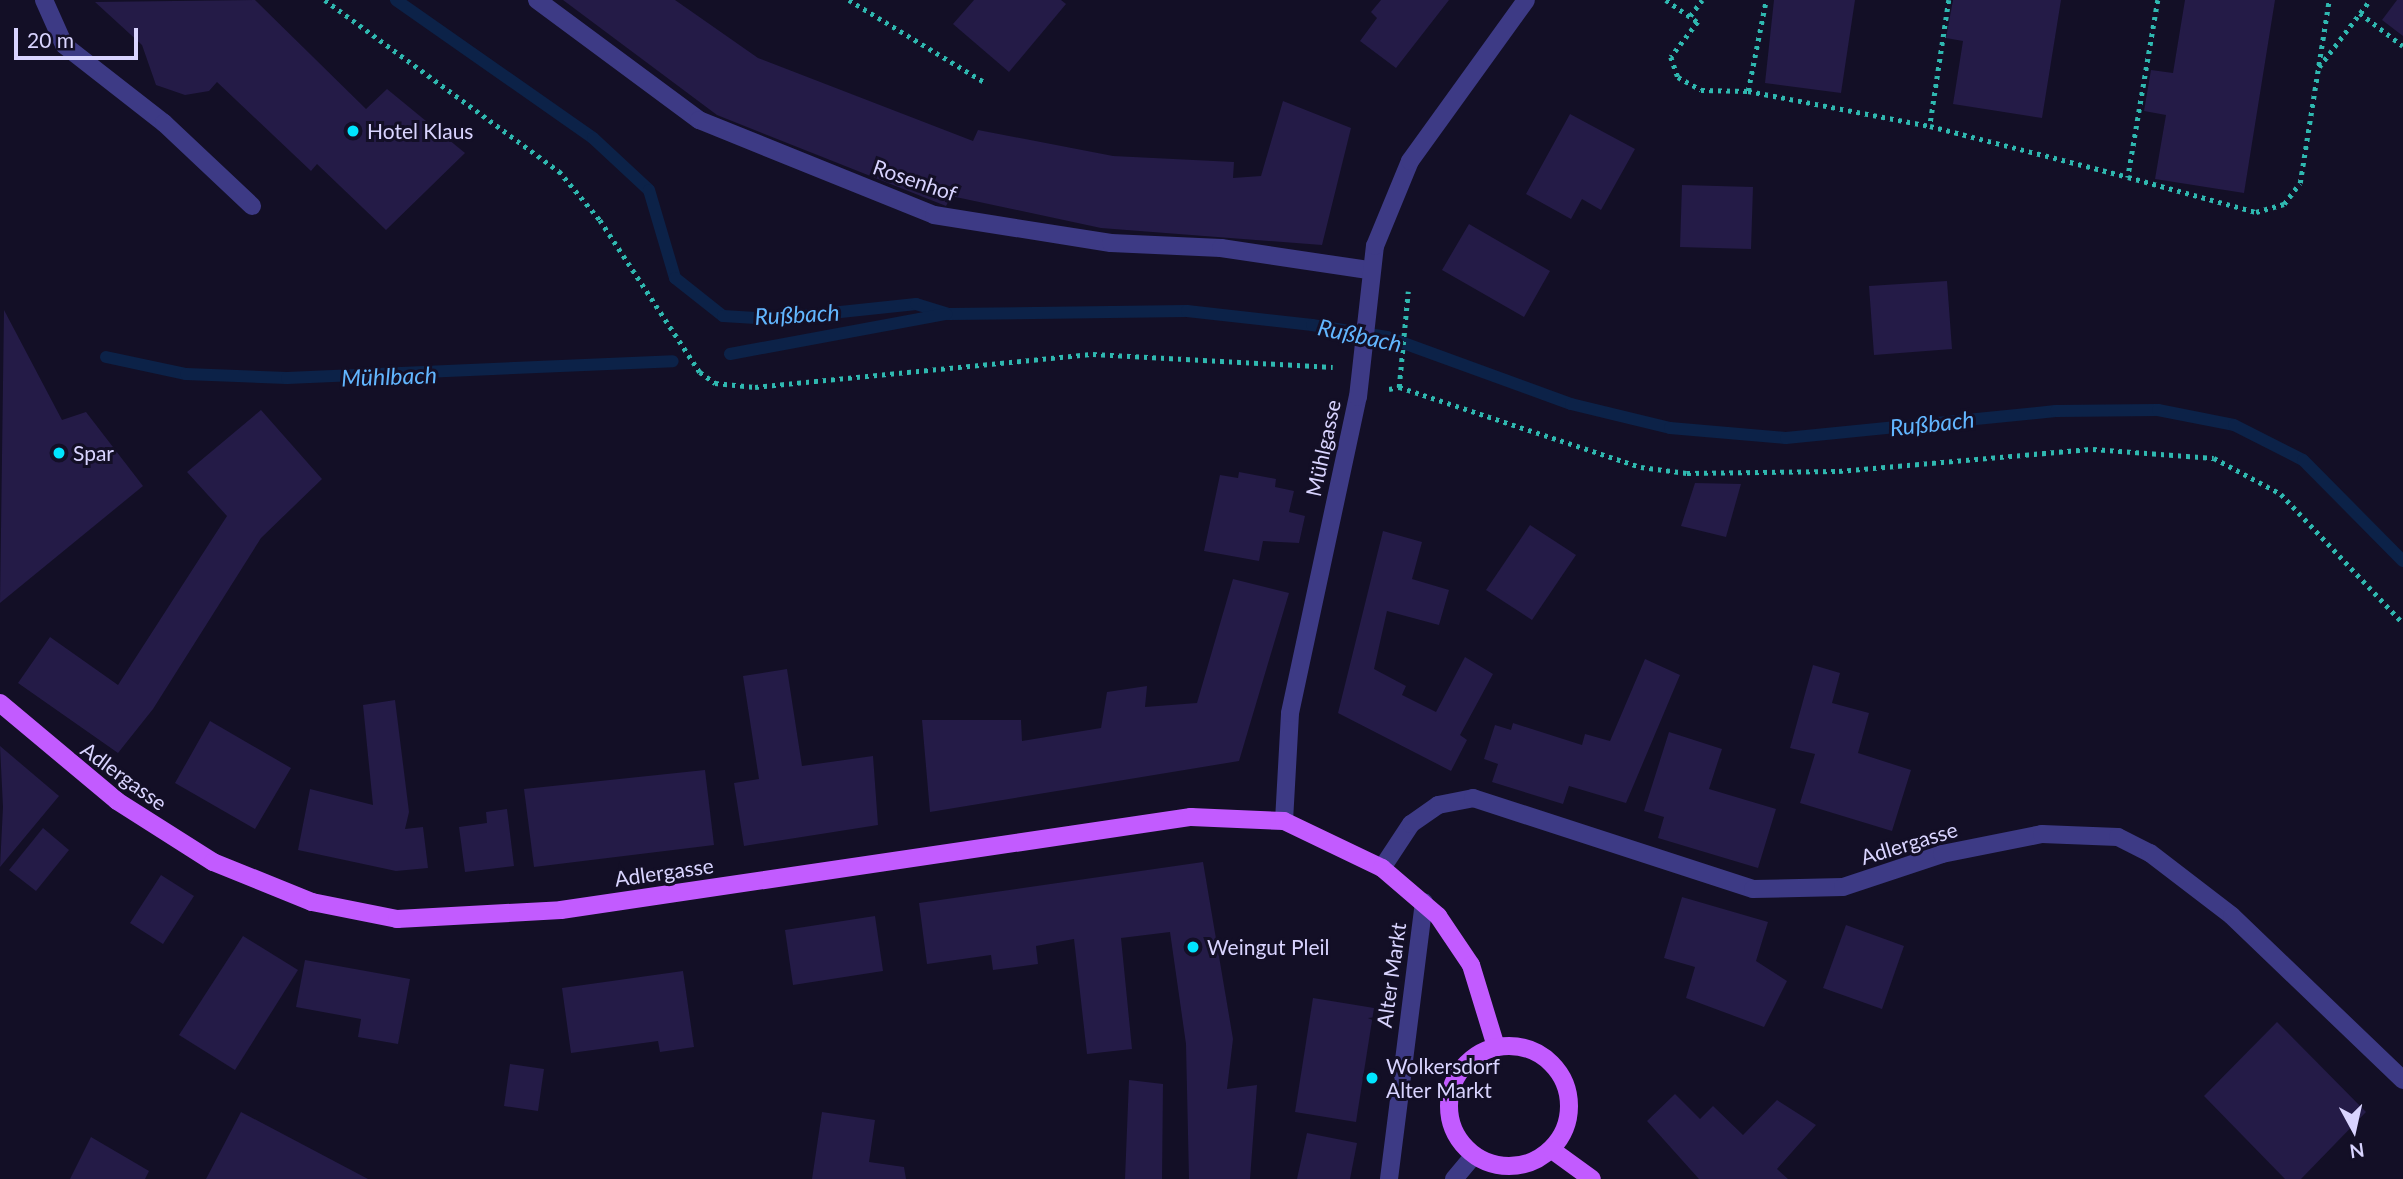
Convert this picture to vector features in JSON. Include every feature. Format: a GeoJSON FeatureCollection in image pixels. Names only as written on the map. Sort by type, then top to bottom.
{"type":"FeatureCollection","features":[{"type":"Feature","properties":{"kind":"main road","name":"Adlergasse"},"geometry":{"type":"LineString","coordinates":[[0,702],[107,793],[213,862],[312,902],[397,919],[561,910],[1191,817],[1284,821],[1382,868],[1424,902],[1471,965],[1496,1047]]}},
{"type":"Feature","properties":{"kind":"main road"},"geometry":{"type":"LineString","coordinates":[[1496,1047],[1527,1048],[1563,1077],[1569,1115],[1552,1150],[1506,1167],[1474,1155],[1453,1128],[1450,1095],[1466,1064],[1496,1047]]}},
{"type":"Feature","properties":{"kind":"main road"},"geometry":{"type":"LineString","coordinates":[[1552,1150],[1592,1179]]}},
{"type":"Feature","properties":{"kind":"street"},"geometry":{"type":"LineString","coordinates":[[44,0],[64,45],[164,123],[251,206]]}},
{"type":"Feature","properties":{"kind":"street","name":"Rosenhof"},"geometry":{"type":"LineString","coordinates":[[537,0],[699,120],[934,215],[1111,243],[1221,248],[1367,278]]}},
{"type":"Feature","properties":{"kind":"street","name":"Mühlgasse"},"geometry":{"type":"LineString","coordinates":[[1284,821],[1290,713],[1358,397],[1357,371],[1367,278],[1410,161],[1527,0]]}},
{"type":"Feature","properties":{"kind":"street","name":"Adlergasse"},"geometry":{"type":"LineString","coordinates":[[1382,868],[1411,824],[1438,805],[1473,798],[1753,889],[1799,892],[1843,887],[1942,854],[2014,839],[2080,832],[2118,837],[2150,853],[2232,916],[2403,1080]]}},
{"type":"Feature","properties":{"kind":"street","name":"Alter Markt"},"geometry":{"type":"LineString","coordinates":[[1389,1179],[1424,902]]}},
{"type":"Feature","properties":{"kind":"street"},"geometry":{"type":"LineString","coordinates":[[1454,1179],[1474,1155]]}},
{"type":"Feature","properties":{"kind":"path"},"geometry":{"type":"LineString","coordinates":[[325,0],[559,171],[600,220],[700,372],[715,383],[755,387],[1093,354],[1322,363],[1357,371]]}},
{"type":"Feature","properties":{"kind":"path"},"geometry":{"type":"LineString","coordinates":[[849,0],[984,81]]}},
{"type":"Feature","properties":{"kind":"path"},"geometry":{"type":"LineString","coordinates":[[1666,0],[1698,22],[1671,57],[1678,78],[1701,90],[1748,91],[1930,126],[2256,212],[2284,204],[2300,183],[2329,0]]}},
{"type":"Feature","properties":{"kind":"path"},"geometry":{"type":"LineString","coordinates":[[1690,16],[1702,0]]}},
{"type":"Feature","properties":{"kind":"path"},"geometry":{"type":"LineString","coordinates":[[1748,91],[1766,0]]}},
{"type":"Feature","properties":{"kind":"path"},"geometry":{"type":"LineString","coordinates":[[1930,126],[1950,0]]}},
{"type":"Feature","properties":{"kind":"path"},"geometry":{"type":"LineString","coordinates":[[2128,177],[2158,0]]}},
{"type":"Feature","properties":{"kind":"path"},"geometry":{"type":"LineString","coordinates":[[2319,68],[2370,0]]}},
{"type":"Feature","properties":{"kind":"path"},"geometry":{"type":"LineString","coordinates":[[2360,13],[2403,46]]}},
{"type":"Feature","properties":{"kind":"path"},"geometry":{"type":"LineString","coordinates":[[1399,387],[1408,290]]}},
{"type":"Feature","properties":{"kind":"path"},"geometry":{"type":"LineString","coordinates":[[1358,397],[1399,387],[1542,438],[1641,467],[1687,473],[1839,471],[2104,449],[2214,458],[2281,494],[2403,623]]}},
{"type":"Feature","properties":{"kind":"building","name":"Hotel Klaus"},"geometry":{"type":"Polygon","coordinates":[[[255,0],[366,109],[387,89],[465,153],[386,230],[317,164],[311,171],[217,82],[209,91],[185,95],[156,85],[142,45],[95,2],[255,0]]]}},
{"type":"Feature","properties":{"kind":"building"},"geometry":{"type":"Polygon","coordinates":[[[563,0],[675,0],[758,58],[973,141],[978,130],[1113,156],[1234,162],[1233,178],[1261,176],[1283,101],[1351,128],[1322,245],[1101,228],[951,196],[946,206],[717,115],[563,0]]]}},
{"type":"Feature","properties":{"kind":"building"},"geometry":{"type":"Polygon","coordinates":[[[974,0],[1061,0],[1066,4],[1009,72],[953,24],[974,0]]]}},
{"type":"Feature","properties":{"kind":"building"},"geometry":{"type":"Polygon","coordinates":[[[1381,0],[1449,0],[1396,68],[1360,41],[1377,18],[1371,12],[1381,0]]]}},
{"type":"Feature","properties":{"kind":"building"},"geometry":{"type":"Polygon","coordinates":[[[1774,0],[1855,0],[1841,93],[1765,83],[1774,0]]]}},
{"type":"Feature","properties":{"kind":"building"},"geometry":{"type":"Polygon","coordinates":[[[1953,0],[2061,0],[2042,118],[1953,104],[1963,41],[1946,38],[1953,0]]]}},
{"type":"Feature","properties":{"kind":"building"},"geometry":{"type":"Polygon","coordinates":[[[2185,0],[2275,0],[2244,193],[2155,179],[2166,115],[2144,111],[2151,70],[2173,73],[2185,0]]]}},
{"type":"Feature","properties":{"kind":"building"},"geometry":{"type":"Polygon","coordinates":[[[2397,0],[2403,0],[2403,36],[2382,20],[2397,0]]]}},
{"type":"Feature","properties":{"kind":"building"},"geometry":{"type":"Polygon","coordinates":[[[1570,114],[1635,149],[1601,210],[1582,199],[1571,219],[1526,194],[1570,114]]]}},
{"type":"Feature","properties":{"kind":"building"},"geometry":{"type":"Polygon","coordinates":[[[1682,185],[1753,187],[1751,249],[1680,247],[1682,185]]]}},
{"type":"Feature","properties":{"kind":"building"},"geometry":{"type":"Polygon","coordinates":[[[1469,224],[1550,271],[1524,317],[1442,270],[1469,224]]]}},
{"type":"Feature","properties":{"kind":"building"},"geometry":{"type":"Polygon","coordinates":[[[1947,281],[1952,349],[1874,355],[1869,286],[1947,281]]]}},
{"type":"Feature","properties":{"kind":"building","name":"Spar"},"geometry":{"type":"Polygon","coordinates":[[[4,310],[62,420],[86,412],[143,486],[0,603],[4,310]]]}},
{"type":"Feature","properties":{"kind":"building"},"geometry":{"type":"Polygon","coordinates":[[[261,410],[322,479],[261,538],[153,709],[118,753],[18,683],[50,637],[118,685],[227,516],[187,472],[261,410]]]}},
{"type":"Feature","properties":{"kind":"building"},"geometry":{"type":"Polygon","coordinates":[[[1239,472],[1276,479],[1275,487],[1294,491],[1289,512],[1305,516],[1299,543],[1263,541],[1259,561],[1204,551],[1220,475],[1238,478],[1239,472]]]}},
{"type":"Feature","properties":{"kind":"building"},"geometry":{"type":"Polygon","coordinates":[[[1695,483],[1741,484],[1726,537],[1681,526],[1695,483]]]}},
{"type":"Feature","properties":{"kind":"building"},"geometry":{"type":"Polygon","coordinates":[[[1530,525],[1576,555],[1532,620],[1486,590],[1530,525]]]}},
{"type":"Feature","properties":{"kind":"building"},"geometry":{"type":"Polygon","coordinates":[[[1383,531],[1422,542],[1412,579],[1449,590],[1439,625],[1387,611],[1374,669],[1406,686],[1402,695],[1436,712],[1465,657],[1493,674],[1460,735],[1467,740],[1451,771],[1338,713],[1383,531]]]}},
{"type":"Feature","properties":{"kind":"building"},"geometry":{"type":"Polygon","coordinates":[[[1233,579],[1289,593],[1239,761],[930,812],[922,720],[1021,720],[1022,741],[1101,728],[1107,692],[1147,686],[1145,707],[1197,703],[1233,579]]]}},
{"type":"Feature","properties":{"kind":"building"},"geometry":{"type":"Polygon","coordinates":[[[1645,659],[1680,675],[1626,803],[1569,786],[1563,804],[1492,782],[1498,764],[1484,759],[1495,725],[1511,730],[1513,723],[1582,745],[1585,734],[1610,741],[1645,659]]]}},
{"type":"Feature","properties":{"kind":"building"},"geometry":{"type":"Polygon","coordinates":[[[1813,665],[1840,673],[1832,703],[1869,713],[1858,753],[1911,770],[1892,831],[1800,803],[1815,754],[1790,748],[1813,665]]]}},
{"type":"Feature","properties":{"kind":"building"},"geometry":{"type":"Polygon","coordinates":[[[787,669],[802,766],[873,756],[878,825],[744,846],[734,783],[759,779],[743,676],[787,669]]]}},
{"type":"Feature","properties":{"kind":"building"},"geometry":{"type":"Polygon","coordinates":[[[395,700],[409,812],[405,829],[423,827],[428,868],[396,871],[298,850],[310,789],[373,805],[363,705],[395,700]]]}},
{"type":"Feature","properties":{"kind":"building"},"geometry":{"type":"Polygon","coordinates":[[[210,721],[291,768],[255,829],[175,783],[210,721]]]}},
{"type":"Feature","properties":{"kind":"building"},"geometry":{"type":"Polygon","coordinates":[[[1669,732],[1722,749],[1709,789],[1776,809],[1758,868],[1658,838],[1664,817],[1644,811],[1669,732]]]}},
{"type":"Feature","properties":{"kind":"building"},"geometry":{"type":"Polygon","coordinates":[[[0,746],[59,796],[0,867],[3,807],[0,746]]]}},
{"type":"Feature","properties":{"kind":"building"},"geometry":{"type":"Polygon","coordinates":[[[705,770],[714,845],[534,867],[524,789],[705,770]]]}},
{"type":"Feature","properties":{"kind":"building"},"geometry":{"type":"Polygon","coordinates":[[[507,809],[514,866],[465,872],[459,827],[487,823],[486,812],[507,809]]]}},
{"type":"Feature","properties":{"kind":"building"},"geometry":{"type":"Polygon","coordinates":[[[43,828],[69,850],[36,891],[9,870],[43,828]]]}},
{"type":"Feature","properties":{"kind":"building"},"geometry":{"type":"Polygon","coordinates":[[[1203,862],[1233,1039],[1227,1089],[1257,1085],[1250,1179],[1189,1179],[1186,1044],[1170,932],[1121,938],[1132,1049],[1087,1054],[1074,939],[1036,946],[1038,964],[993,970],[991,955],[927,964],[919,903],[1203,862]]]}},
{"type":"Feature","properties":{"kind":"building"},"geometry":{"type":"Polygon","coordinates":[[[161,875],[194,896],[163,944],[130,923],[161,875]]]}},
{"type":"Feature","properties":{"kind":"building"},"geometry":{"type":"Polygon","coordinates":[[[1682,897],[1768,922],[1756,961],[1787,981],[1764,1027],[1686,998],[1695,967],[1664,958],[1682,897]]]}},
{"type":"Feature","properties":{"kind":"building"},"geometry":{"type":"Polygon","coordinates":[[[875,916],[883,971],[793,985],[785,930],[875,916]]]}},
{"type":"Feature","properties":{"kind":"building"},"geometry":{"type":"Polygon","coordinates":[[[1846,925],[1904,946],[1882,1009],[1823,988],[1846,925]]]}},
{"type":"Feature","properties":{"kind":"building"},"geometry":{"type":"Polygon","coordinates":[[[243,936],[298,970],[235,1070],[179,1035],[243,936]]]}},
{"type":"Feature","properties":{"kind":"building"},"geometry":{"type":"Polygon","coordinates":[[[305,960],[410,979],[398,1044],[358,1037],[361,1019],[296,1007],[305,960]]]}},
{"type":"Feature","properties":{"kind":"building"},"geometry":{"type":"Polygon","coordinates":[[[683,971],[694,1047],[660,1052],[658,1041],[571,1053],[562,988],[683,971]]]}},
{"type":"Feature","properties":{"kind":"building"},"geometry":{"type":"Polygon","coordinates":[[[1313,998],[1374,1008],[1356,1122],[1295,1112],[1313,998]]]}},
{"type":"Feature","properties":{"kind":"building"},"geometry":{"type":"Polygon","coordinates":[[[2277,1022],[2366,1112],[2301,1179],[2285,1179],[2204,1096],[2277,1022]]]}},
{"type":"Feature","properties":{"kind":"building"},"geometry":{"type":"Polygon","coordinates":[[[510,1064],[544,1069],[538,1111],[504,1106],[510,1064]]]}},
{"type":"Feature","properties":{"kind":"building"},"geometry":{"type":"Polygon","coordinates":[[[1129,1080],[1163,1084],[1162,1179],[1125,1179],[1129,1080]]]}},
{"type":"Feature","properties":{"kind":"building"},"geometry":{"type":"Polygon","coordinates":[[[1675,1094],[1700,1119],[1713,1106],[1743,1135],[1777,1100],[1816,1125],[1777,1169],[1788,1179],[1699,1179],[1647,1121],[1675,1094]]]}},
{"type":"Feature","properties":{"kind":"building"},"geometry":{"type":"Polygon","coordinates":[[[241,1112],[368,1179],[206,1179],[241,1112]]]}},
{"type":"Feature","properties":{"kind":"building"},"geometry":{"type":"Polygon","coordinates":[[[822,1112],[875,1120],[869,1162],[904,1167],[906,1179],[812,1179],[822,1112]]]}},
{"type":"Feature","properties":{"kind":"building"},"geometry":{"type":"Polygon","coordinates":[[[1307,1133],[1357,1143],[1350,1179],[1297,1179],[1307,1133]]]}},
{"type":"Feature","properties":{"kind":"building"},"geometry":{"type":"Polygon","coordinates":[[[91,1137],[149,1171],[145,1179],[70,1179],[91,1137]]]}},
{"type":"Feature","properties":{"kind":"waterway","name":"Rußbach"},"geometry":{"type":"LineString","coordinates":[[396,0],[593,138],[649,190],[675,278],[723,316],[774,319],[916,304],[949,314],[1187,311],[1312,325],[1387,337],[1571,404],[1670,428],[1786,438],[2056,411],[2158,410],[2234,425],[2303,460],[2403,561]]}},
{"type":"Feature","properties":{"kind":"waterway","name":"Mühlbach"},"geometry":{"type":"LineString","coordinates":[[730,354],[946,314]]}},
{"type":"Feature","properties":{"kind":"waterway","name":"Mühlbach"},"geometry":{"type":"LineString","coordinates":[[106,357],[186,374],[287,378],[673,361]]}},
{"type":"Feature","properties":{"kind":"place","name":"Hotel Klaus"},"geometry":{"type":"Point","coordinates":[353,131]}},
{"type":"Feature","properties":{"kind":"place","name":"Spar"},"geometry":{"type":"Point","coordinates":[59,453]}},
{"type":"Feature","properties":{"kind":"place","name":"Weingut Pleil"},"geometry":{"type":"Point","coordinates":[1193,947]}},
{"type":"Feature","properties":{"kind":"place","name":"Wolkersdorf Alter Markt"},"geometry":{"type":"Point","coordinates":[1372,1078]}}]}
